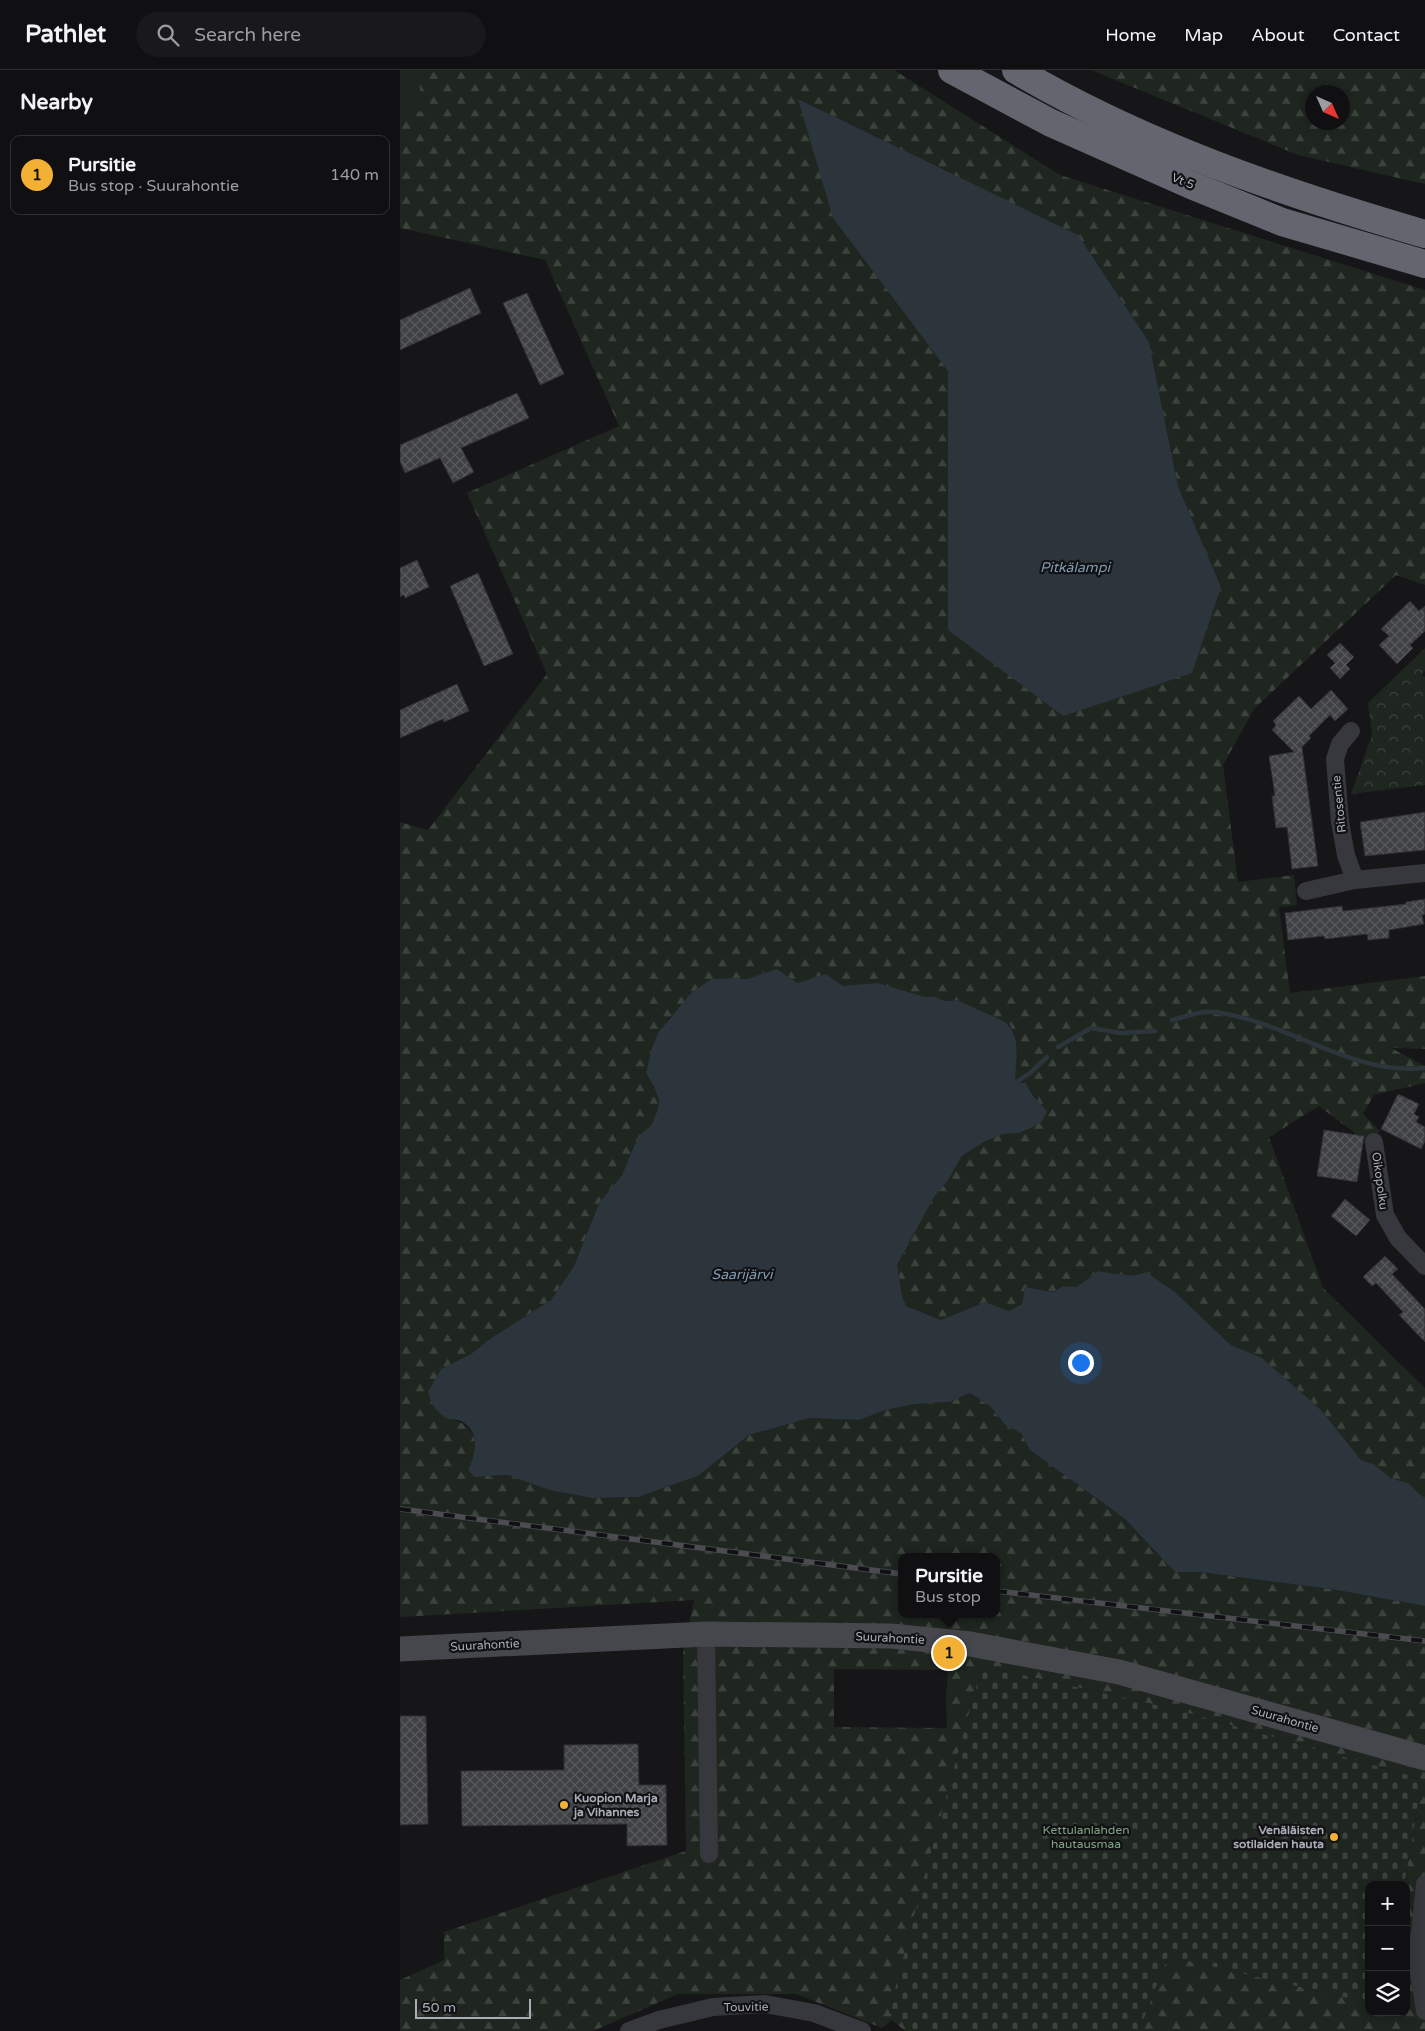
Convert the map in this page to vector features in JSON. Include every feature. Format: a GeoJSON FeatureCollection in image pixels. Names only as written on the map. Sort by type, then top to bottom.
{"type":"FeatureCollection","features":[{"type":"Feature","properties":{"kind":"highway","name":"Vt 5"},"geometry":{"type":"LineString","coordinates":[[952,70],[1051,123],[1191,185],[1282,222],[1425,264]]}},
{"type":"Feature","properties":{"kind":"highway","name":"Vt 5"},"geometry":{"type":"LineString","coordinates":[[1016,70],[1062,98],[1200,160],[1342,210],[1425,234]]}},
{"type":"Feature","properties":{"kind":"street","name":"Ritosentie"},"geometry":{"type":"LineString","coordinates":[[1351,731],[1340,744],[1335,759],[1340,822],[1346,854],[1355,880]]}},
{"type":"Feature","properties":{"kind":"street"},"geometry":{"type":"LineString","coordinates":[[1306,891],[1355,880],[1425,873]]}},
{"type":"Feature","properties":{"kind":"street","name":"Oikopolku"},"geometry":{"type":"LineString","coordinates":[[1374,1142],[1385,1215],[1398,1238],[1425,1266]]}},
{"type":"Feature","properties":{"kind":"street"},"geometry":{"type":"LineString","coordinates":[[706,1634],[709,1854]]}},
{"type":"Feature","properties":{"kind":"street","name":"Suurahontie"},"geometry":{"type":"LineString","coordinates":[[400,1649],[706,1634],[891,1636],[970,1644],[1119,1672],[1425,1758]]}},
{"type":"Feature","properties":{"kind":"street"},"geometry":{"type":"LineString","coordinates":[[1425,1884],[1416,1961],[1425,2011]]}},
{"type":"Feature","properties":{"kind":"street","name":"Touvitie"},"geometry":{"type":"LineString","coordinates":[[629,2031],[659,2020],[713,2007],[765,2004],[814,2013],[862,2031]]}},
{"type":"Feature","properties":{"kind":"green space"},"geometry":{"type":"Polygon","coordinates":[[[400,70],[418,70],[422,111],[400,115],[400,70]]]}},
{"type":"Feature","properties":{"kind":"green space"},"geometry":{"type":"Polygon","coordinates":[[[418,70],[894,70],[1060,175],[1425,290],[1425,585],[1396,575],[1254,709],[1223,765],[1238,882],[1294,875],[1297,905],[1279,907],[1290,993],[1425,976],[1425,1049],[1391,1048],[1425,1066],[1425,1083],[1374,1095],[1363,1114],[1380,1131],[1368,1143],[1319,1106],[1269,1137],[1323,1288],[1425,1388],[1425,1499],[1408,1483],[1390,1478],[1374,1464],[1361,1460],[1322,1411],[1262,1359],[1231,1345],[1175,1292],[1146,1272],[1128,1275],[1098,1271],[1077,1287],[1063,1286],[1053,1292],[1025,1287],[1022,1304],[1009,1311],[985,1302],[941,1320],[906,1306],[901,1291],[897,1265],[934,1197],[948,1180],[962,1156],[984,1142],[1003,1134],[1019,1133],[1038,1099],[1028,1090],[1015,1083],[1015,1036],[1010,1025],[957,1000],[945,1001],[935,997],[911,994],[896,988],[843,986],[826,974],[797,983],[777,969],[747,979],[711,979],[691,993],[676,1013],[668,1019],[646,1073],[659,1100],[658,1109],[651,1126],[642,1134],[634,1146],[622,1175],[599,1203],[574,1266],[551,1300],[488,1340],[471,1354],[441,1369],[448,1418],[466,1426],[474,1438],[475,1453],[468,1470],[492,1477],[508,1475],[549,1490],[592,1498],[638,1497],[698,1476],[749,1435],[810,1418],[859,1420],[886,1410],[915,1404],[950,1402],[970,1393],[990,1406],[1006,1426],[1021,1433],[1030,1450],[1125,1519],[1175,1572],[1199,1572],[1331,1589],[1425,1606],[1425,2031],[1139,2031],[1168,1956],[1365,2002],[1365,2016],[1410,2016],[1410,1881],[1405,1881],[1422,1779],[1174,1709],[982,1666],[889,2012],[914,2031],[905,2031],[892,2020],[882,2028],[796,1994],[678,1994],[593,2031],[400,2031],[400,1980],[444,1960],[444,1932],[686,1851],[683,1652],[694,1600],[400,1617],[400,822],[428,830],[547,674],[467,493],[619,426],[545,260],[400,228],[400,115],[422,111],[418,70]],[[798,99],[948,371],[948,630],[1221,587],[1178,486],[1149,342],[1078,236],[798,99]],[[834,1669],[834,1727],[947,1728],[946,1698],[948,1670],[834,1669]]]}},
{"type":"Feature","properties":{"kind":"green space"},"geometry":{"type":"Polygon","coordinates":[[[1091,70],[1425,70],[1425,184],[1298,155],[1091,70]]]}},
{"type":"Feature","properties":{"kind":"green space"},"geometry":{"type":"Polygon","coordinates":[[[1425,648],[1425,671],[1421,675],[1425,677],[1425,785],[1351,794],[1372,735],[1368,703],[1425,648]]]}},
{"type":"Feature","properties":{"kind":"green space","name":"Kettulanlahden hautausmaa"},"geometry":{"type":"Polygon","coordinates":[[[982,1666],[1174,1709],[1422,1779],[1405,1881],[1365,1881],[1365,2002],[1168,1956],[1139,2031],[914,2031],[889,2012],[982,1666]]]}},
{"type":"Feature","properties":{"kind":"water","name":"Pitkälampi"},"geometry":{"type":"Polygon","coordinates":[[[798,99],[1078,235],[1149,342],[1178,486],[1221,587],[1192,673],[1063,716],[948,630],[948,371],[833,218],[798,99]]]}},
{"type":"Feature","properties":{"kind":"water","name":"Saarijärvi"},"geometry":{"type":"Polygon","coordinates":[[[777,969],[797,983],[826,974],[843,986],[878,983],[925,997],[935,997],[945,1001],[957,1000],[1003,1021],[1009,1026],[1016,1040],[1015,1083],[1026,1083],[1032,1094],[1047,1111],[1042,1121],[1033,1127],[1019,1133],[1003,1134],[984,1142],[962,1156],[948,1180],[934,1197],[897,1265],[901,1291],[906,1306],[941,1320],[985,1302],[1009,1311],[1022,1304],[1025,1287],[1053,1292],[1063,1286],[1077,1287],[1098,1271],[1128,1275],[1146,1272],[1175,1292],[1231,1345],[1262,1358],[1322,1411],[1361,1460],[1374,1464],[1390,1478],[1408,1483],[1425,1499],[1425,1606],[1331,1589],[1199,1572],[1175,1572],[1125,1519],[1030,1450],[1021,1433],[1006,1426],[990,1406],[970,1393],[950,1402],[915,1404],[886,1410],[859,1420],[810,1418],[749,1435],[698,1476],[638,1497],[592,1498],[549,1490],[508,1475],[474,1477],[468,1470],[475,1450],[472,1431],[461,1421],[449,1419],[441,1414],[435,1408],[429,1396],[428,1392],[441,1369],[471,1354],[488,1340],[551,1300],[574,1266],[599,1203],[622,1175],[634,1146],[642,1133],[651,1126],[658,1109],[659,1100],[646,1073],[652,1048],[658,1033],[691,993],[711,979],[747,979],[777,969]]]}},
{"type":"Feature","properties":{"kind":"building"},"geometry":{"type":"Polygon","coordinates":[[[470,288],[481,313],[400,350],[400,320],[470,288]]]}},
{"type":"Feature","properties":{"kind":"building"},"geometry":{"type":"Polygon","coordinates":[[[527,293],[564,374],[540,385],[503,303],[527,293]]]}},
{"type":"Feature","properties":{"kind":"building"},"geometry":{"type":"Polygon","coordinates":[[[517,393],[529,418],[461,448],[474,472],[453,483],[440,458],[405,473],[400,461],[400,445],[517,393]]]}},
{"type":"Feature","properties":{"kind":"building"},"geometry":{"type":"Polygon","coordinates":[[[417,560],[429,587],[405,598],[404,595],[400,597],[400,568],[417,560]]]}},
{"type":"Feature","properties":{"kind":"building"},"geometry":{"type":"Polygon","coordinates":[[[478,573],[513,654],[484,666],[450,586],[478,573]]]}},
{"type":"Feature","properties":{"kind":"building"},"geometry":{"type":"Polygon","coordinates":[[[1410,601],[1419,611],[1425,606],[1425,631],[1410,645],[1413,648],[1397,664],[1379,645],[1389,636],[1381,629],[1410,601]]]}},
{"type":"Feature","properties":{"kind":"building"},"geometry":{"type":"Polygon","coordinates":[[[1340,643],[1354,657],[1346,665],[1350,669],[1340,679],[1330,668],[1335,663],[1327,655],[1340,643]]]}},
{"type":"Feature","properties":{"kind":"building"},"geometry":{"type":"Polygon","coordinates":[[[457,684],[469,711],[444,722],[443,719],[400,738],[400,710],[457,684]]]}},
{"type":"Feature","properties":{"kind":"building"},"geometry":{"type":"Polygon","coordinates":[[[1331,690],[1348,709],[1335,721],[1330,715],[1309,736],[1311,738],[1302,747],[1318,866],[1292,869],[1287,827],[1276,828],[1272,796],[1275,796],[1269,756],[1294,752],[1272,730],[1276,725],[1273,721],[1299,696],[1311,709],[1331,690]]]}},
{"type":"Feature","properties":{"kind":"building"},"geometry":{"type":"Polygon","coordinates":[[[1425,812],[1425,850],[1365,856],[1360,822],[1425,812]]]}},
{"type":"Feature","properties":{"kind":"building"},"geometry":{"type":"Polygon","coordinates":[[[1425,899],[1425,914],[1422,915],[1424,924],[1389,930],[1389,938],[1368,940],[1367,934],[1325,939],[1324,936],[1288,940],[1285,913],[1342,906],[1343,911],[1406,904],[1406,902],[1425,899]]]}},
{"type":"Feature","properties":{"kind":"building"},"geometry":{"type":"Polygon","coordinates":[[[1398,1094],[1419,1104],[1414,1114],[1419,1117],[1416,1122],[1425,1127],[1425,1141],[1421,1149],[1381,1129],[1398,1094]]]}},
{"type":"Feature","properties":{"kind":"building"},"geometry":{"type":"Polygon","coordinates":[[[1324,1130],[1364,1136],[1357,1182],[1317,1176],[1324,1130]]]}},
{"type":"Feature","properties":{"kind":"building"},"geometry":{"type":"Polygon","coordinates":[[[1345,1199],[1370,1220],[1356,1236],[1331,1216],[1345,1199]]]}},
{"type":"Feature","properties":{"kind":"building"},"geometry":{"type":"Polygon","coordinates":[[[1385,1256],[1398,1269],[1392,1274],[1425,1309],[1425,1342],[1399,1315],[1403,1312],[1376,1283],[1372,1286],[1363,1277],[1385,1256]]]}},
{"type":"Feature","properties":{"kind":"building"},"geometry":{"type":"Polygon","coordinates":[[[400,1716],[426,1716],[428,1824],[400,1825],[400,1716]]]}},
{"type":"Feature","properties":{"kind":"building","name":"Kuopion Marja ja Vihannes"},"geometry":{"type":"Polygon","coordinates":[[[638,1744],[639,1785],[666,1785],[667,1845],[627,1846],[627,1824],[462,1826],[461,1771],[564,1770],[564,1745],[638,1744]]]}},
{"type":"Feature","properties":{"kind":"waterway"},"geometry":{"type":"LineString","coordinates":[[1172,1020],[1208,1012],[1240,1017],[1267,1025],[1344,1056],[1370,1064],[1397,1068],[1425,1068]]}},
{"type":"Feature","properties":{"kind":"waterway"},"geometry":{"type":"LineString","coordinates":[[1058,1047],[1091,1028],[1121,1033],[1155,1031]]}},
{"type":"Feature","properties":{"kind":"waterway"},"geometry":{"type":"LineString","coordinates":[[1015,1083],[1030,1073],[1047,1057]]}},
{"type":"Feature","properties":{"kind":"railway"},"geometry":{"type":"LineString","coordinates":[[400,1509],[898,1573]]}},
{"type":"Feature","properties":{"kind":"railway"},"geometry":{"type":"LineString","coordinates":[[1000,1591],[1425,1641]]}},
{"type":"Feature","properties":{"kind":"place","name":"Pursitie"},"geometry":{"type":"Point","coordinates":[949,1653]}},
{"type":"Feature","properties":{"kind":"place","name":"Kuopion Marja ja Vihannes"},"geometry":{"type":"Point","coordinates":[564,1805]}},
{"type":"Feature","properties":{"kind":"place","name":"Venäläisten sotilaiden hauta"},"geometry":{"type":"Point","coordinates":[1334,1837]}}]}
